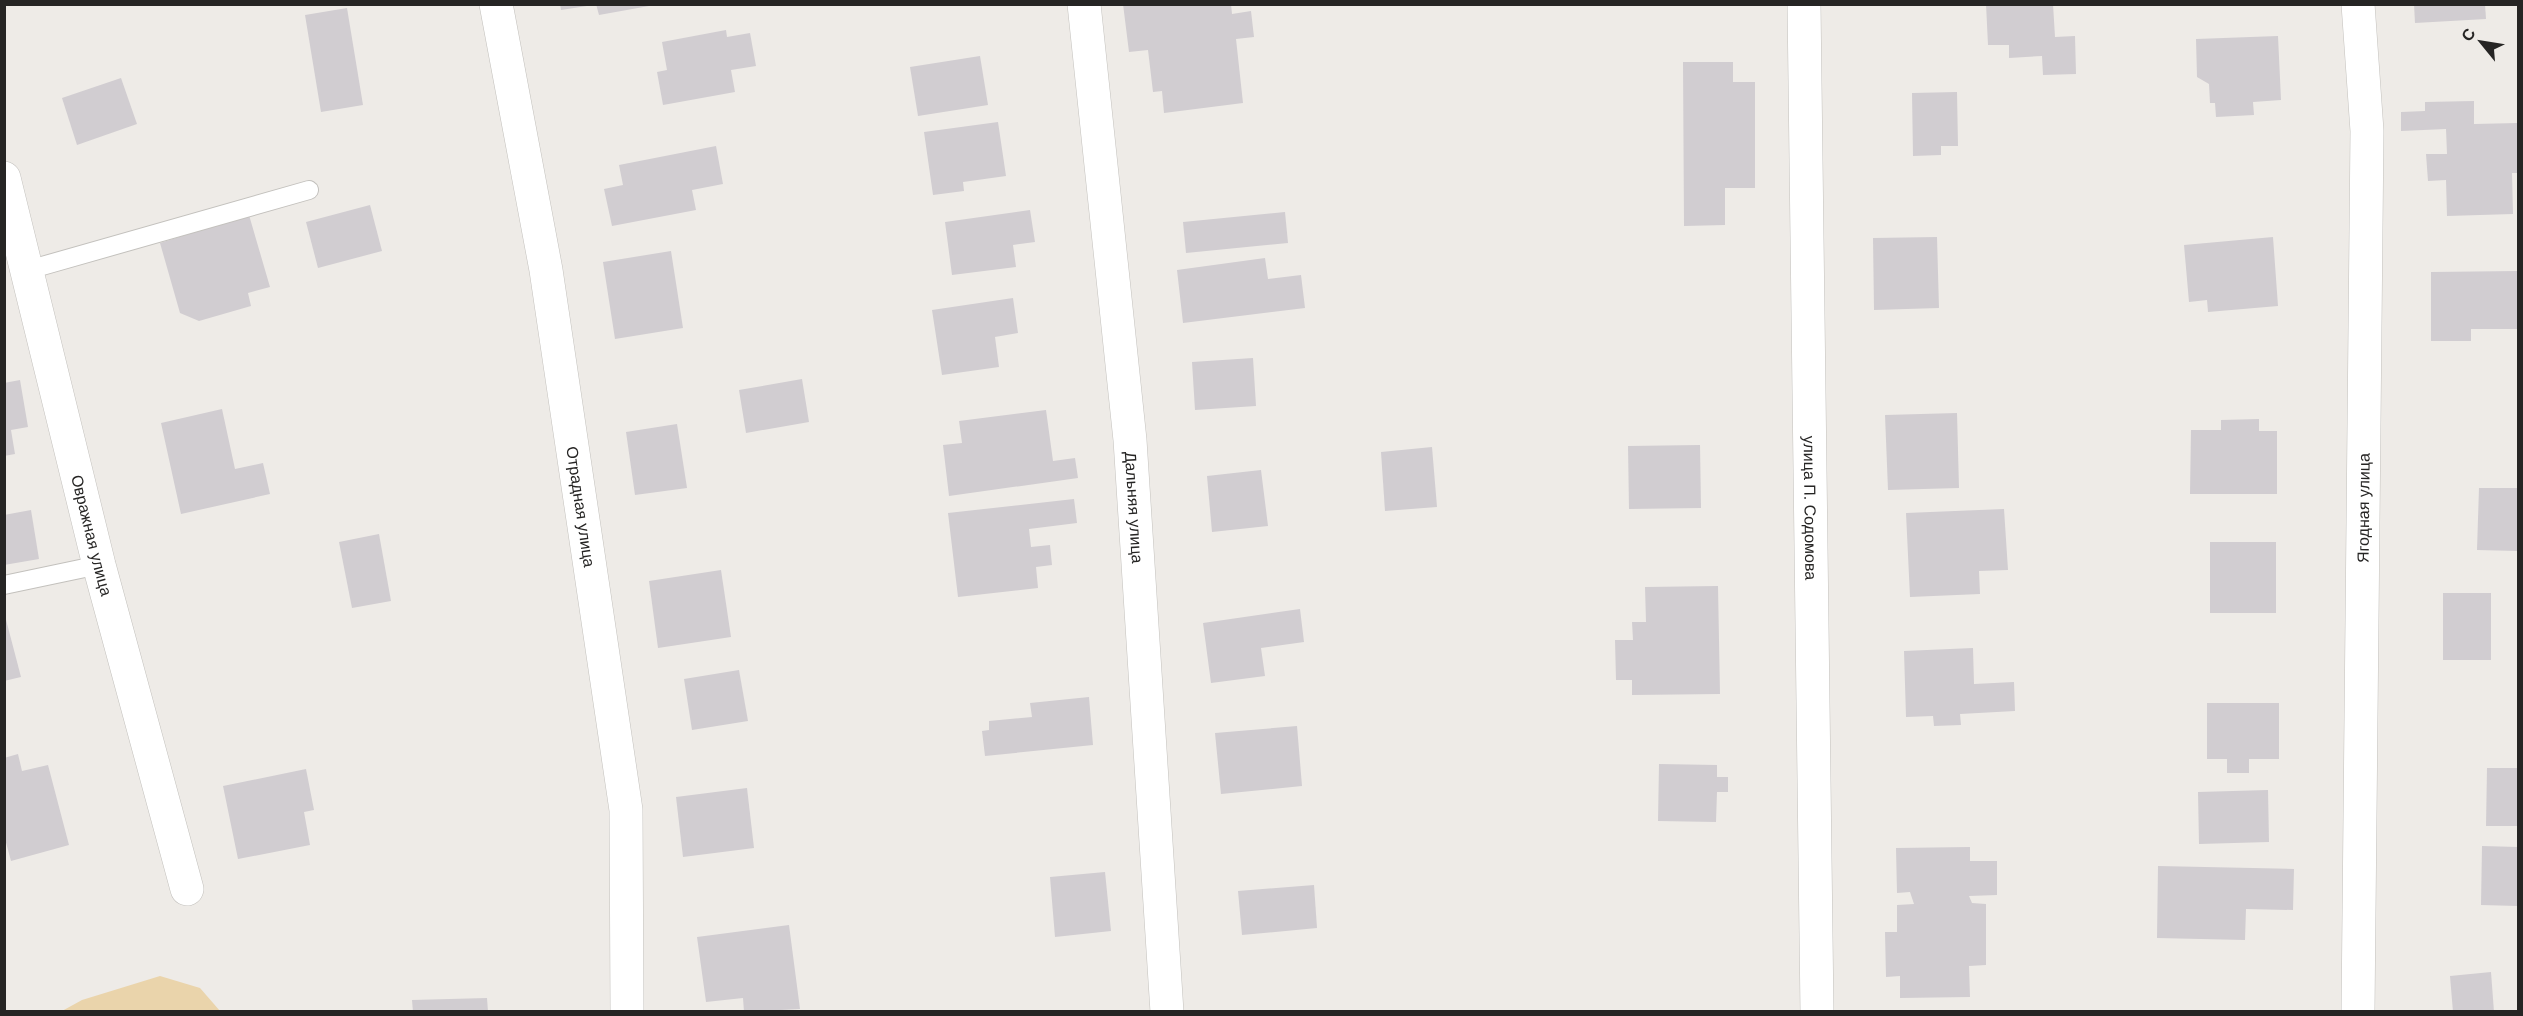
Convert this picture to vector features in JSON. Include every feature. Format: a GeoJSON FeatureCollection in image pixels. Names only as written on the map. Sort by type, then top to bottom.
{"type":"FeatureCollection","features":[{"type":"Feature","properties":{"kind":"street","name":"Отрадная улица"},"geometry":{"type":"LineString","coordinates":[[496,4],[546,270],[626,810],[627,1011]]}},
{"type":"Feature","properties":{"kind":"street","name":"Дальняя улица"},"geometry":{"type":"LineString","coordinates":[[1084,4],[1130,440],[1167,1011]]}},
{"type":"Feature","properties":{"kind":"street","name":"улица П. Содомова"},"geometry":{"type":"LineString","coordinates":[[1804,4],[1817,1011]]}},
{"type":"Feature","properties":{"kind":"street","name":"Ягодная улица"},"geometry":{"type":"LineString","coordinates":[[2358,4],[2367,131],[2358,1011]]}},
{"type":"Feature","properties":{"kind":"street","name":"Овражная улица"},"geometry":{"type":"LineString","coordinates":[[4,178],[99,564],[187,889]]}},
{"type":"Feature","properties":{"kind":"lane"},"geometry":{"type":"LineString","coordinates":[[28,270],[309,190]]}},
{"type":"Feature","properties":{"kind":"lane"},"geometry":{"type":"LineString","coordinates":[[4,585],[99,564]]}},
{"type":"Feature","properties":{"kind":"shaded area"},"geometry":{"type":"Polygon","coordinates":[[[160,976],[200,988],[220,1011],[62,1011],[82,1000],[160,976]]]}},
{"type":"Feature","properties":{"kind":"building"},"geometry":{"type":"Polygon","coordinates":[[[560,4],[586,4],[587,6],[561,10],[560,4]]]}},
{"type":"Feature","properties":{"kind":"building"},"geometry":{"type":"Polygon","coordinates":[[[596,4],[649,4],[649,6],[599,15],[596,4]]]}},
{"type":"Feature","properties":{"kind":"building"},"geometry":{"type":"Polygon","coordinates":[[[1123,4],[1231,4],[1232,14],[1251,11],[1254,37],[1236,39],[1243,103],[1164,113],[1162,91],[1153,92],[1148,50],[1129,52],[1123,4]]]}},
{"type":"Feature","properties":{"kind":"building"},"geometry":{"type":"Polygon","coordinates":[[[1986,4],[2053,4],[2055,37],[2075,36],[2076,74],[2043,75],[2042,56],[2009,58],[2009,45],[1988,45],[1986,4]]]}},
{"type":"Feature","properties":{"kind":"building"},"geometry":{"type":"Polygon","coordinates":[[[2414,4],[2485,4],[2486,19],[2415,23],[2414,4]]]}},
{"type":"Feature","properties":{"kind":"building"},"geometry":{"type":"Polygon","coordinates":[[[347,8],[363,105],[321,112],[305,15],[347,8]]]}},
{"type":"Feature","properties":{"kind":"building"},"geometry":{"type":"Polygon","coordinates":[[[726,30],[727,37],[750,33],[756,66],[731,70],[735,92],[663,105],[657,72],[667,70],[662,42],[726,30]]]}},
{"type":"Feature","properties":{"kind":"building"},"geometry":{"type":"Polygon","coordinates":[[[2278,36],[2281,100],[2253,102],[2254,115],[2216,117],[2215,103],[2210,103],[2209,84],[2197,77],[2196,39],[2278,36]]]}},
{"type":"Feature","properties":{"kind":"building"},"geometry":{"type":"Polygon","coordinates":[[[980,56],[988,105],[918,116],[910,67],[980,56]]]}},
{"type":"Feature","properties":{"kind":"building"},"geometry":{"type":"Polygon","coordinates":[[[1683,62],[1733,62],[1733,82],[1755,82],[1755,188],[1725,188],[1725,225],[1684,226],[1683,62]]]}},
{"type":"Feature","properties":{"kind":"building"},"geometry":{"type":"Polygon","coordinates":[[[121,78],[137,124],[77,145],[62,98],[121,78]]]}},
{"type":"Feature","properties":{"kind":"building"},"geometry":{"type":"Polygon","coordinates":[[[1957,92],[1958,146],[1941,146],[1941,155],[1913,156],[1912,93],[1957,92]]]}},
{"type":"Feature","properties":{"kind":"building"},"geometry":{"type":"Polygon","coordinates":[[[2474,101],[2474,124],[2518,123],[2518,173],[2512,173],[2513,214],[2447,216],[2446,180],[2428,181],[2426,154],[2447,154],[2446,129],[2401,131],[2401,112],[2425,111],[2425,102],[2474,101]]]}},
{"type":"Feature","properties":{"kind":"building"},"geometry":{"type":"Polygon","coordinates":[[[998,122],[1006,176],[963,182],[964,191],[933,195],[924,132],[998,122]]]}},
{"type":"Feature","properties":{"kind":"building"},"geometry":{"type":"Polygon","coordinates":[[[716,146],[723,184],[692,190],[696,210],[612,226],[604,189],[623,185],[619,165],[716,146]]]}},
{"type":"Feature","properties":{"kind":"building"},"geometry":{"type":"Polygon","coordinates":[[[370,205],[382,251],[318,268],[306,222],[370,205]]]}},
{"type":"Feature","properties":{"kind":"building"},"geometry":{"type":"Polygon","coordinates":[[[1030,210],[1035,242],[1013,245],[1016,267],[952,275],[945,222],[1030,210]]]}},
{"type":"Feature","properties":{"kind":"building"},"geometry":{"type":"Polygon","coordinates":[[[1285,212],[1288,243],[1186,253],[1183,222],[1285,212]]]}},
{"type":"Feature","properties":{"kind":"building"},"geometry":{"type":"Polygon","coordinates":[[[249,215],[270,287],[248,293],[251,306],[199,321],[180,313],[160,243],[249,215]]]}},
{"type":"Feature","properties":{"kind":"building"},"geometry":{"type":"Polygon","coordinates":[[[1937,237],[1939,308],[1874,310],[1873,238],[1937,237]]]}},
{"type":"Feature","properties":{"kind":"building"},"geometry":{"type":"Polygon","coordinates":[[[2273,237],[2278,306],[2208,312],[2207,300],[2189,302],[2184,245],[2273,237]]]}},
{"type":"Feature","properties":{"kind":"building"},"geometry":{"type":"Polygon","coordinates":[[[671,251],[683,328],[615,339],[603,262],[671,251]]]}},
{"type":"Feature","properties":{"kind":"building"},"geometry":{"type":"Polygon","coordinates":[[[1265,258],[1268,279],[1301,275],[1305,308],[1183,323],[1177,270],[1265,258]]]}},
{"type":"Feature","properties":{"kind":"building"},"geometry":{"type":"Polygon","coordinates":[[[2518,271],[2518,329],[2471,329],[2471,341],[2431,341],[2431,272],[2518,271]]]}},
{"type":"Feature","properties":{"kind":"building"},"geometry":{"type":"Polygon","coordinates":[[[1013,298],[1018,333],[995,337],[999,367],[942,375],[932,310],[1013,298]]]}},
{"type":"Feature","properties":{"kind":"building"},"geometry":{"type":"Polygon","coordinates":[[[1253,358],[1256,406],[1195,410],[1192,362],[1253,358]]]}},
{"type":"Feature","properties":{"kind":"building"},"geometry":{"type":"Polygon","coordinates":[[[802,379],[809,422],[746,433],[739,390],[802,379]]]}},
{"type":"Feature","properties":{"kind":"building"},"geometry":{"type":"Polygon","coordinates":[[[20,380],[28,427],[11,430],[15,454],[4,456],[4,383],[20,380]]]}},
{"type":"Feature","properties":{"kind":"building"},"geometry":{"type":"Polygon","coordinates":[[[222,409],[235,469],[263,463],[270,494],[181,514],[161,423],[222,409]]]}},
{"type":"Feature","properties":{"kind":"building"},"geometry":{"type":"Polygon","coordinates":[[[1046,410],[1053,461],[1075,458],[1078,478],[949,496],[943,445],[962,443],[959,421],[1046,410]]]}},
{"type":"Feature","properties":{"kind":"building"},"geometry":{"type":"Polygon","coordinates":[[[1957,413],[1959,488],[1888,490],[1885,415],[1957,413]]]}},
{"type":"Feature","properties":{"kind":"building"},"geometry":{"type":"Polygon","coordinates":[[[2259,419],[2259,431],[2277,431],[2277,494],[2190,494],[2191,430],[2221,430],[2221,420],[2259,419]]]}},
{"type":"Feature","properties":{"kind":"building"},"geometry":{"type":"Polygon","coordinates":[[[677,424],[687,488],[635,495],[626,432],[677,424]]]}},
{"type":"Feature","properties":{"kind":"building"},"geometry":{"type":"Polygon","coordinates":[[[1700,445],[1701,508],[1629,509],[1628,446],[1700,445]]]}},
{"type":"Feature","properties":{"kind":"building"},"geometry":{"type":"Polygon","coordinates":[[[1432,447],[1437,507],[1385,511],[1381,452],[1432,447]]]}},
{"type":"Feature","properties":{"kind":"building"},"geometry":{"type":"Polygon","coordinates":[[[1261,470],[1268,526],[1212,532],[1207,476],[1261,470]]]}},
{"type":"Feature","properties":{"kind":"building"},"geometry":{"type":"Polygon","coordinates":[[[2479,488],[2518,488],[2518,551],[2477,550],[2479,488]]]}},
{"type":"Feature","properties":{"kind":"building"},"geometry":{"type":"Polygon","coordinates":[[[1074,499],[1077,523],[1029,529],[1031,547],[1050,545],[1052,565],[1036,567],[1038,588],[958,597],[948,513],[1074,499]]]}},
{"type":"Feature","properties":{"kind":"building"},"geometry":{"type":"Polygon","coordinates":[[[2004,509],[2008,570],[1979,571],[1980,594],[1910,597],[1906,513],[2004,509]]]}},
{"type":"Feature","properties":{"kind":"building"},"geometry":{"type":"Polygon","coordinates":[[[31,510],[39,559],[4,565],[4,515],[31,510]]]}},
{"type":"Feature","properties":{"kind":"building"},"geometry":{"type":"Polygon","coordinates":[[[379,534],[391,601],[352,608],[339,542],[379,534]]]}},
{"type":"Feature","properties":{"kind":"building"},"geometry":{"type":"Polygon","coordinates":[[[2210,542],[2276,542],[2276,613],[2210,613],[2210,542]]]}},
{"type":"Feature","properties":{"kind":"building"},"geometry":{"type":"Polygon","coordinates":[[[721,570],[731,637],[658,648],[649,581],[721,570]]]}},
{"type":"Feature","properties":{"kind":"building"},"geometry":{"type":"Polygon","coordinates":[[[1718,586],[1720,694],[1632,695],[1632,680],[1616,680],[1615,640],[1633,640],[1632,622],[1646,622],[1645,587],[1718,586]]]}},
{"type":"Feature","properties":{"kind":"building"},"geometry":{"type":"Polygon","coordinates":[[[2443,593],[2491,593],[2491,660],[2443,660],[2443,593]]]}},
{"type":"Feature","properties":{"kind":"building"},"geometry":{"type":"Polygon","coordinates":[[[1300,609],[1304,642],[1261,648],[1265,676],[1211,683],[1203,623],[1300,609]]]}},
{"type":"Feature","properties":{"kind":"building"},"geometry":{"type":"Polygon","coordinates":[[[4,612],[21,677],[4,681],[4,612]]]}},
{"type":"Feature","properties":{"kind":"building"},"geometry":{"type":"Polygon","coordinates":[[[1973,648],[1974,684],[2014,682],[2015,711],[1960,714],[1961,725],[1934,726],[1933,716],[1906,717],[1904,651],[1973,648]]]}},
{"type":"Feature","properties":{"kind":"building"},"geometry":{"type":"Polygon","coordinates":[[[739,670],[748,721],[692,730],[684,679],[739,670]]]}},
{"type":"Feature","properties":{"kind":"building"},"geometry":{"type":"Polygon","coordinates":[[[1089,697],[1093,745],[985,756],[982,731],[989,730],[989,721],[1032,717],[1030,703],[1089,697]]]}},
{"type":"Feature","properties":{"kind":"building"},"geometry":{"type":"Polygon","coordinates":[[[2207,703],[2279,703],[2279,759],[2249,759],[2249,773],[2227,773],[2227,759],[2207,759],[2207,703]]]}},
{"type":"Feature","properties":{"kind":"building"},"geometry":{"type":"Polygon","coordinates":[[[1297,726],[1302,786],[1221,794],[1215,733],[1297,726]]]}},
{"type":"Feature","properties":{"kind":"building"},"geometry":{"type":"Polygon","coordinates":[[[18,754],[22,771],[48,765],[69,845],[11,861],[4,835],[4,758],[18,754]]]}},
{"type":"Feature","properties":{"kind":"building"},"geometry":{"type":"Polygon","coordinates":[[[1659,764],[1717,765],[1717,777],[1728,777],[1728,792],[1717,792],[1716,822],[1658,821],[1659,764]]]}},
{"type":"Feature","properties":{"kind":"building"},"geometry":{"type":"Polygon","coordinates":[[[2487,768],[2518,768],[2518,826],[2486,826],[2487,768]]]}},
{"type":"Feature","properties":{"kind":"building"},"geometry":{"type":"Polygon","coordinates":[[[306,769],[314,810],[304,812],[310,845],[238,859],[223,786],[306,769]]]}},
{"type":"Feature","properties":{"kind":"building"},"geometry":{"type":"Polygon","coordinates":[[[747,788],[754,848],[683,857],[676,797],[747,788]]]}},
{"type":"Feature","properties":{"kind":"building"},"geometry":{"type":"Polygon","coordinates":[[[2268,790],[2269,842],[2199,844],[2198,792],[2268,790]]]}},
{"type":"Feature","properties":{"kind":"building"},"geometry":{"type":"Polygon","coordinates":[[[2482,846],[2518,847],[2518,906],[2481,905],[2482,846]]]}},
{"type":"Feature","properties":{"kind":"building"},"geometry":{"type":"Polygon","coordinates":[[[1970,847],[1970,861],[1997,861],[1997,895],[1969,896],[1972,903],[1986,904],[1986,965],[1969,966],[1970,997],[1900,998],[1900,976],[1886,977],[1885,932],[1897,932],[1897,905],[1914,904],[1910,892],[1897,893],[1896,848],[1970,847]]]}},
{"type":"Feature","properties":{"kind":"building"},"geometry":{"type":"Polygon","coordinates":[[[2158,866],[2294,869],[2293,910],[2246,909],[2245,940],[2157,938],[2158,866]]]}},
{"type":"Feature","properties":{"kind":"building"},"geometry":{"type":"Polygon","coordinates":[[[1105,872],[1111,931],[1055,937],[1050,877],[1105,872]]]}},
{"type":"Feature","properties":{"kind":"building"},"geometry":{"type":"Polygon","coordinates":[[[1314,885],[1317,928],[1242,935],[1238,891],[1314,885]]]}},
{"type":"Feature","properties":{"kind":"building"},"geometry":{"type":"Polygon","coordinates":[[[789,925],[800,1009],[744,1012],[743,998],[706,1002],[697,937],[789,925]]]}},
{"type":"Feature","properties":{"kind":"building"},"geometry":{"type":"Polygon","coordinates":[[[2491,972],[2494,1012],[2453,1012],[2450,976],[2491,972]]]}},
{"type":"Feature","properties":{"kind":"building"},"geometry":{"type":"Polygon","coordinates":[[[487,998],[488,1012],[413,1012],[412,1000],[487,998]]]}}]}
